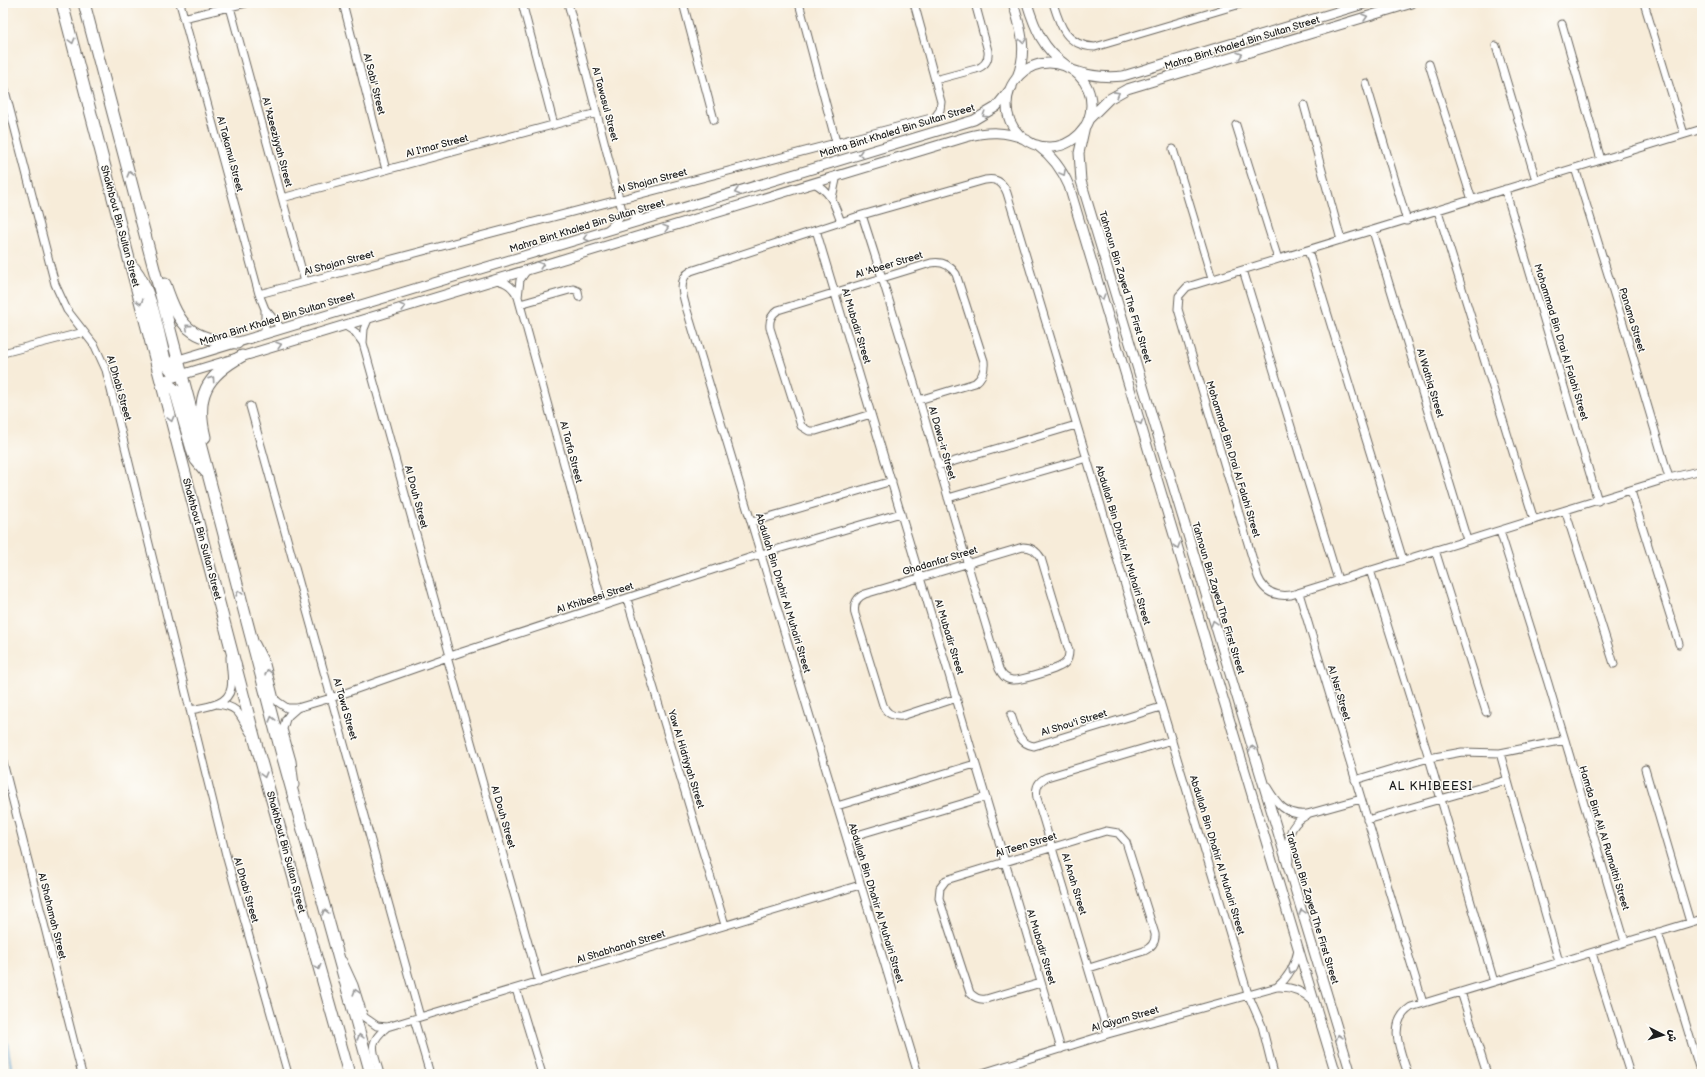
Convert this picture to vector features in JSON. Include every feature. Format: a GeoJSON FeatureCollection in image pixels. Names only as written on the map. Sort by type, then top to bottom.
{"type":"FeatureCollection","features":[{"type":"Feature","properties":{"kind":"main road","name":"Shakhbout Bin Sultan Street"},"geometry":{"type":"LineString","coordinates":[[62,3],[130,262],[162,365],[162,383],[255,740],[306,926],[349,1074]]}},
{"type":"Feature","properties":{"kind":"main road"},"geometry":{"type":"LineString","coordinates":[[84,3],[249,634],[371,1074]]}},
{"type":"Feature","properties":{"kind":"main road"},"geometry":{"type":"LineString","coordinates":[[136,198],[171,301],[178,317],[190,329],[204,338],[237,343]]}},
{"type":"Feature","properties":{"kind":"main road"},"geometry":{"type":"LineString","coordinates":[[226,543],[222,510],[202,428],[202,405],[207,387],[214,376],[224,366],[242,356]]}},
{"type":"Feature","properties":{"kind":"main road"},"geometry":{"type":"LineString","coordinates":[[162,365],[175,373],[181,374]]}},
{"type":"Feature","properties":{"kind":"main road"},"geometry":{"type":"LineString","coordinates":[[162,383],[170,384],[175,390],[193,453],[196,460],[208,473]]}},
{"type":"Feature","properties":{"kind":"street","name":"Al Takamul Street"},"geometry":{"type":"LineString","coordinates":[[180,3],[259,294],[265,309],[281,328]]}},
{"type":"Feature","properties":{"kind":"street"},"geometry":{"type":"LineString","coordinates":[[183,18],[246,3]]}},
{"type":"Feature","properties":{"kind":"street","name":"Al Sabi' Street"},"geometry":{"type":"LineString","coordinates":[[343,3],[386,170]]}},
{"type":"Feature","properties":{"kind":"street"},"geometry":{"type":"LineString","coordinates":[[522,3],[554,125]]}},
{"type":"Feature","properties":{"kind":"street","name":"Al Tawasul Street"},"geometry":{"type":"LineString","coordinates":[[568,3],[622,210]]}},
{"type":"Feature","properties":{"kind":"street"},"geometry":{"type":"LineString","coordinates":[[683,3],[714,120]]}},
{"type":"Feature","properties":{"kind":"street"},"geometry":{"type":"LineString","coordinates":[[799,3],[836,142]]}},
{"type":"Feature","properties":{"kind":"street","name":"Al Shajan Street"},"geometry":{"type":"LineString","coordinates":[[259,294],[935,116],[940,110],[941,106],[914,3]]}},
{"type":"Feature","properties":{"kind":"street"},"geometry":{"type":"LineString","coordinates":[[935,80],[982,67],[986,62],[988,51],[975,3]]}},
{"type":"Feature","properties":{"kind":"street"},"geometry":{"type":"LineString","coordinates":[[1013,3],[1023,42],[1022,61],[1009,97],[1009,117],[1019,134],[1027,140]]}},
{"type":"Feature","properties":{"kind":"street"},"geometry":{"type":"LineString","coordinates":[[1027,3],[1035,28],[1042,42],[1051,54],[1082,80],[1089,92],[1090,111],[1087,123],[1076,137],[1064,144],[1050,147],[1037,145]]}},
{"type":"Feature","properties":{"kind":"street"},"geometry":{"type":"LineString","coordinates":[[1053,3],[1060,25],[1066,34],[1079,44],[1095,47],[1244,3]]}},
{"type":"Feature","properties":{"kind":"street","name":"Mahra Bint Khaled Bin Sultan Street"},"geometry":{"type":"LineString","coordinates":[[1069,68],[1087,75],[1102,77],[1123,76],[1367,3]]}},
{"type":"Feature","properties":{"kind":"street","name":"Mahra Bint Khaled Bin Sultan Street"},"geometry":{"type":"LineString","coordinates":[[1087,123],[1109,99],[1127,89],[1412,3]]}},
{"type":"Feature","properties":{"kind":"street"},"geometry":{"type":"LineString","coordinates":[[1644,3],[1684,134]]}},
{"type":"Feature","properties":{"kind":"street","name":"Al 'Azeeziyyah Street"},"geometry":{"type":"LineString","coordinates":[[230,7],[305,282]]}},
{"type":"Feature","properties":{"kind":"street"},"geometry":{"type":"LineString","coordinates":[[1562,24],[1601,160]]}},
{"type":"Feature","properties":{"kind":"street"},"geometry":{"type":"LineString","coordinates":[[1496,46],[1536,180]]}},
{"type":"Feature","properties":{"kind":"street"},"geometry":{"type":"LineString","coordinates":[[1014,83],[1025,71],[1038,65],[1052,63],[1069,68]]}},
{"type":"Feature","properties":{"kind":"street"},"geometry":{"type":"LineString","coordinates":[[1429,64],[1472,200]]}},
{"type":"Feature","properties":{"kind":"street","name":"Al Dhabi Street"},"geometry":{"type":"LineString","coordinates":[[3,83],[55,284],[67,310],[95,346],[106,370],[226,855],[288,1074]]}},
{"type":"Feature","properties":{"kind":"street","name":"Mahra Bint Khaled Bin Sultan Street"},"geometry":{"type":"LineString","coordinates":[[162,365],[237,343],[281,328],[604,233],[974,120],[996,107],[1014,83]]}},
{"type":"Feature","properties":{"kind":"street"},"geometry":{"type":"LineString","coordinates":[[1366,83],[1407,221]]}},
{"type":"Feature","properties":{"kind":"street"},"geometry":{"type":"LineString","coordinates":[[1304,105],[1341,240]]}},
{"type":"Feature","properties":{"kind":"street","name":"Al I'mar Street"},"geometry":{"type":"LineString","coordinates":[[282,198],[597,113]]}},
{"type":"Feature","properties":{"kind":"street","name":"Tahnoun Bin Zayed The First Street"},"geometry":{"type":"LineString","coordinates":[[1087,123],[1079,153],[1081,181],[1351,1074]]}},
{"type":"Feature","properties":{"kind":"street"},"geometry":{"type":"LineString","coordinates":[[1236,125],[1278,259]]}},
{"type":"Feature","properties":{"kind":"street","name":"Mohammad Bin Drai Al Falahi Street"},"geometry":{"type":"LineString","coordinates":[[1702,129],[1505,189],[1407,221],[1187,287],[1179,296],[1178,309],[1260,583],[1264,589],[1277,595],[1284,596],[1299,592],[1631,491],[1669,478],[1702,470]]}},
{"type":"Feature","properties":{"kind":"street"},"geometry":{"type":"LineString","coordinates":[[162,383],[181,374],[977,134],[1003,133],[1015,135],[1037,145],[1046,151],[1060,167],[1069,186],[1336,1074]]}},
{"type":"Feature","properties":{"kind":"street"},"geometry":{"type":"LineString","coordinates":[[1173,149],[1212,280]]}},
{"type":"Feature","properties":{"kind":"street","name":"Panama Street"},"geometry":{"type":"LineString","coordinates":[[1575,168],[1669,478]]}},
{"type":"Feature","properties":{"kind":"street"},"geometry":{"type":"LineString","coordinates":[[832,198],[837,175]]}},
{"type":"Feature","properties":{"kind":"street","name":"Abdullah Bin Dhahir Al Muhairi Street"},"geometry":{"type":"LineString","coordinates":[[918,1074],[690,320],[682,282],[685,276],[691,271],[862,215],[985,180],[996,180],[1002,183],[1007,193],[1248,994],[1262,1026],[1274,1074]]}},
{"type":"Feature","properties":{"kind":"street"},"geometry":{"type":"LineString","coordinates":[[814,183],[824,189],[832,198],[841,222]]}},
{"type":"Feature","properties":{"kind":"street","name":"Mohammad Bin Drai Al Falahi Street"},"geometry":{"type":"LineString","coordinates":[[1505,189],[1598,501]]}},
{"type":"Feature","properties":{"kind":"street"},"geometry":{"type":"LineString","coordinates":[[604,233],[618,220],[622,210],[645,220]]}},
{"type":"Feature","properties":{"kind":"street"},"geometry":{"type":"LineString","coordinates":[[1438,211],[1534,520]]}},
{"type":"Feature","properties":{"kind":"street","name":"Al Dawa-ir Street"},"geometry":{"type":"LineString","coordinates":[[862,215],[999,669],[1003,676]]}},
{"type":"Feature","properties":{"kind":"street","name":"Al Mubadir Street"},"geometry":{"type":"LineString","coordinates":[[816,230],[1061,1049]]}},
{"type":"Feature","properties":{"kind":"street","name":"Al Wathiq Street"},"geometry":{"type":"LineString","coordinates":[[1373,230],[1467,540]]}},
{"type":"Feature","properties":{"kind":"street"},"geometry":{"type":"LineString","coordinates":[[1308,250],[1403,560]]}},
{"type":"Feature","properties":{"kind":"street","name":"Al 'Abeer Street"},"geometry":{"type":"LineString","coordinates":[[871,414],[816,431],[809,431],[798,424],[770,328],[769,322],[774,313],[778,310],[935,262],[943,263],[951,267],[956,274],[984,361],[984,372],[975,383],[919,400]]}},
{"type":"Feature","properties":{"kind":"street","name":"Al Tarfa Street"},"geometry":{"type":"LineString","coordinates":[[519,300],[520,280],[527,270]]}},
{"type":"Feature","properties":{"kind":"street"},"geometry":{"type":"LineString","coordinates":[[1243,270],[1338,580]]}},
{"type":"Feature","properties":{"kind":"street","name":"Al Tarfa Street"},"geometry":{"type":"LineString","coordinates":[[495,280],[501,281],[512,287],[519,300],[604,606]]}},
{"type":"Feature","properties":{"kind":"street"},"geometry":{"type":"LineString","coordinates":[[519,300],[573,289],[578,291],[579,297]]}},
{"type":"Feature","properties":{"kind":"street","name":"Al Takamul Street"},"geometry":{"type":"LineString","coordinates":[[265,309],[265,333]]}},
{"type":"Feature","properties":{"kind":"street","name":"Al Douh Street"},"geometry":{"type":"LineString","coordinates":[[369,317],[364,329],[364,343],[539,982]]}},
{"type":"Feature","properties":{"kind":"street","name":"Al Douh Street"},"geometry":{"type":"LineString","coordinates":[[344,325],[355,332],[364,343]]}},
{"type":"Feature","properties":{"kind":"street"},"geometry":{"type":"LineString","coordinates":[[3,352],[84,332]]}},
{"type":"Feature","properties":{"kind":"street","name":"Al Tawd Street"},"geometry":{"type":"LineString","coordinates":[[250,406],[331,698],[417,1018],[430,1074]]}},
{"type":"Feature","properties":{"kind":"street"},"geometry":{"type":"LineString","coordinates":[[938,466],[1076,425]]}},
{"type":"Feature","properties":{"kind":"street"},"geometry":{"type":"LineString","coordinates":[[948,498],[1087,458]]}},
{"type":"Feature","properties":{"kind":"street"},"geometry":{"type":"LineString","coordinates":[[752,522],[892,481]]}},
{"type":"Feature","properties":{"kind":"street"},"geometry":{"type":"LineString","coordinates":[[1631,491],[1679,644]]}},
{"type":"Feature","properties":{"kind":"street"},"geometry":{"type":"LineString","coordinates":[[1565,510],[1614,664]]}},
{"type":"Feature","properties":{"kind":"street","name":"Al Khibeesi Street"},"geometry":{"type":"LineString","coordinates":[[297,708],[762,554],[901,513]]}},
{"type":"Feature","properties":{"kind":"street"},"geometry":{"type":"LineString","coordinates":[[1355,780],[1429,758],[1462,752],[1500,753],[1564,740],[1548,683],[1500,531]]}},
{"type":"Feature","properties":{"kind":"street","name":"Ghadanfar Street"},"geometry":{"type":"LineString","coordinates":[[957,698],[902,716],[894,716],[887,712],[883,704],[855,614],[854,605],[861,595],[1023,548],[1034,549],[1041,558],[1068,647],[1069,656],[1068,660],[1061,666],[1020,679],[1011,680],[1003,676]]}},
{"type":"Feature","properties":{"kind":"street"},"geometry":{"type":"LineString","coordinates":[[1435,550],[1486,712]]}},
{"type":"Feature","properties":{"kind":"street"},"geometry":{"type":"LineString","coordinates":[[1370,570],[1429,758],[1494,982]]}},
{"type":"Feature","properties":{"kind":"street","name":"Al Nsr Street"},"geometry":{"type":"LineString","coordinates":[[1299,592],[1423,1003]]}},
{"type":"Feature","properties":{"kind":"street","name":"Yaw Al Hidriyyah Street"},"geometry":{"type":"LineString","coordinates":[[627,599],[725,925]]}},
{"type":"Feature","properties":{"kind":"street"},"geometry":{"type":"LineString","coordinates":[[249,634],[259,648],[266,664],[275,699],[287,708],[297,708]]}},
{"type":"Feature","properties":{"kind":"street"},"geometry":{"type":"LineString","coordinates":[[190,710],[217,704],[226,698],[231,688],[231,650]]}},
{"type":"Feature","properties":{"kind":"street"},"geometry":{"type":"LineString","coordinates":[[217,704],[229,706],[238,711],[255,740]]}},
{"type":"Feature","properties":{"kind":"street","name":"Al Shou'i Street"},"geometry":{"type":"LineString","coordinates":[[1011,714],[1020,739],[1029,746],[1034,746],[1161,707]]}},
{"type":"Feature","properties":{"kind":"street"},"geometry":{"type":"LineString","coordinates":[[294,800],[293,770],[284,729],[286,719],[289,714],[297,708]]}},
{"type":"Feature","properties":{"kind":"street","name":"Al Anah Street"},"geometry":{"type":"LineString","coordinates":[[1108,1034],[1036,794],[1037,785],[1043,779],[1172,740]]}},
{"type":"Feature","properties":{"kind":"street","name":"Hamda Bint Ali Al Rumaithi Street"},"geometry":{"type":"LineString","coordinates":[[1564,740],[1625,942]]}},
{"type":"Feature","properties":{"kind":"street"},"geometry":{"type":"LineString","coordinates":[[1500,753],[1559,962]]}},
{"type":"Feature","properties":{"kind":"street","name":"Al Shahamah Street"},"geometry":{"type":"LineString","coordinates":[[3,762],[82,1074]]}},
{"type":"Feature","properties":{"kind":"street"},"geometry":{"type":"LineString","coordinates":[[837,806],[975,764]]}},
{"type":"Feature","properties":{"kind":"street"},"geometry":{"type":"LineString","coordinates":[[1645,769],[1690,922]]}},
{"type":"Feature","properties":{"kind":"street"},"geometry":{"type":"LineString","coordinates":[[1260,775],[1279,806],[1292,814],[1307,814],[1361,799]]}},
{"type":"Feature","properties":{"kind":"street"},"geometry":{"type":"LineString","coordinates":[[1367,820],[1507,780]]}},
{"type":"Feature","properties":{"kind":"street"},"geometry":{"type":"LineString","coordinates":[[847,838],[985,797]]}},
{"type":"Feature","properties":{"kind":"street"},"geometry":{"type":"LineString","coordinates":[[1290,873],[1288,838],[1295,823],[1307,814]]}},
{"type":"Feature","properties":{"kind":"street","name":"Al Teen Street"},"geometry":{"type":"LineString","coordinates":[[1041,983],[986,999],[979,999],[972,996],[939,898],[940,888],[946,880],[1106,831],[1114,831],[1122,836],[1126,842],[1155,934],[1154,941],[1150,949],[1089,968]]}},
{"type":"Feature","properties":{"kind":"street","name":"Al Shabhanah Street"},"geometry":{"type":"LineString","coordinates":[[387,1027],[860,885]]}},
{"type":"Feature","properties":{"kind":"street"},"geometry":{"type":"LineString","coordinates":[[1408,1074],[1398,1042],[1397,1024],[1405,1011],[1411,1007],[1702,919]]}},
{"type":"Feature","properties":{"kind":"street"},"geometry":{"type":"LineString","coordinates":[[1658,932],[1701,1074]]}},
{"type":"Feature","properties":{"kind":"street"},"geometry":{"type":"LineString","coordinates":[[336,949],[351,976],[364,1017],[372,1024],[387,1027]]}},
{"type":"Feature","properties":{"kind":"street"},"geometry":{"type":"LineString","coordinates":[[1277,987],[1289,975],[1294,967],[1298,950]]}},
{"type":"Feature","properties":{"kind":"street"},"geometry":{"type":"LineString","coordinates":[[1592,953],[1630,1074]]}},
{"type":"Feature","properties":{"kind":"street","name":"Al Qiyam Street"},"geometry":{"type":"LineString","coordinates":[[979,1074],[1108,1034],[1277,987],[1293,988],[1301,991],[1314,1002]]}},
{"type":"Feature","properties":{"kind":"street"},"geometry":{"type":"LineString","coordinates":[[516,989],[542,1074]]}},
{"type":"Feature","properties":{"kind":"street"},"geometry":{"type":"LineString","coordinates":[[1461,992],[1486,1074]]}},
{"type":"Feature","properties":{"kind":"street"},"geometry":{"type":"LineString","coordinates":[[380,1074],[373,1043],[377,1035],[387,1027]]}},
{"type":"Feature","properties":{"kind":"waterway"},"geometry":{"type":"LineString","coordinates":[[3,1015],[12,1074]]}},
{"type":"Feature","properties":{"kind":"district","name":"AL KHIBEESI"},"geometry":{"type":"Point","coordinates":[1431,786]}}]}
